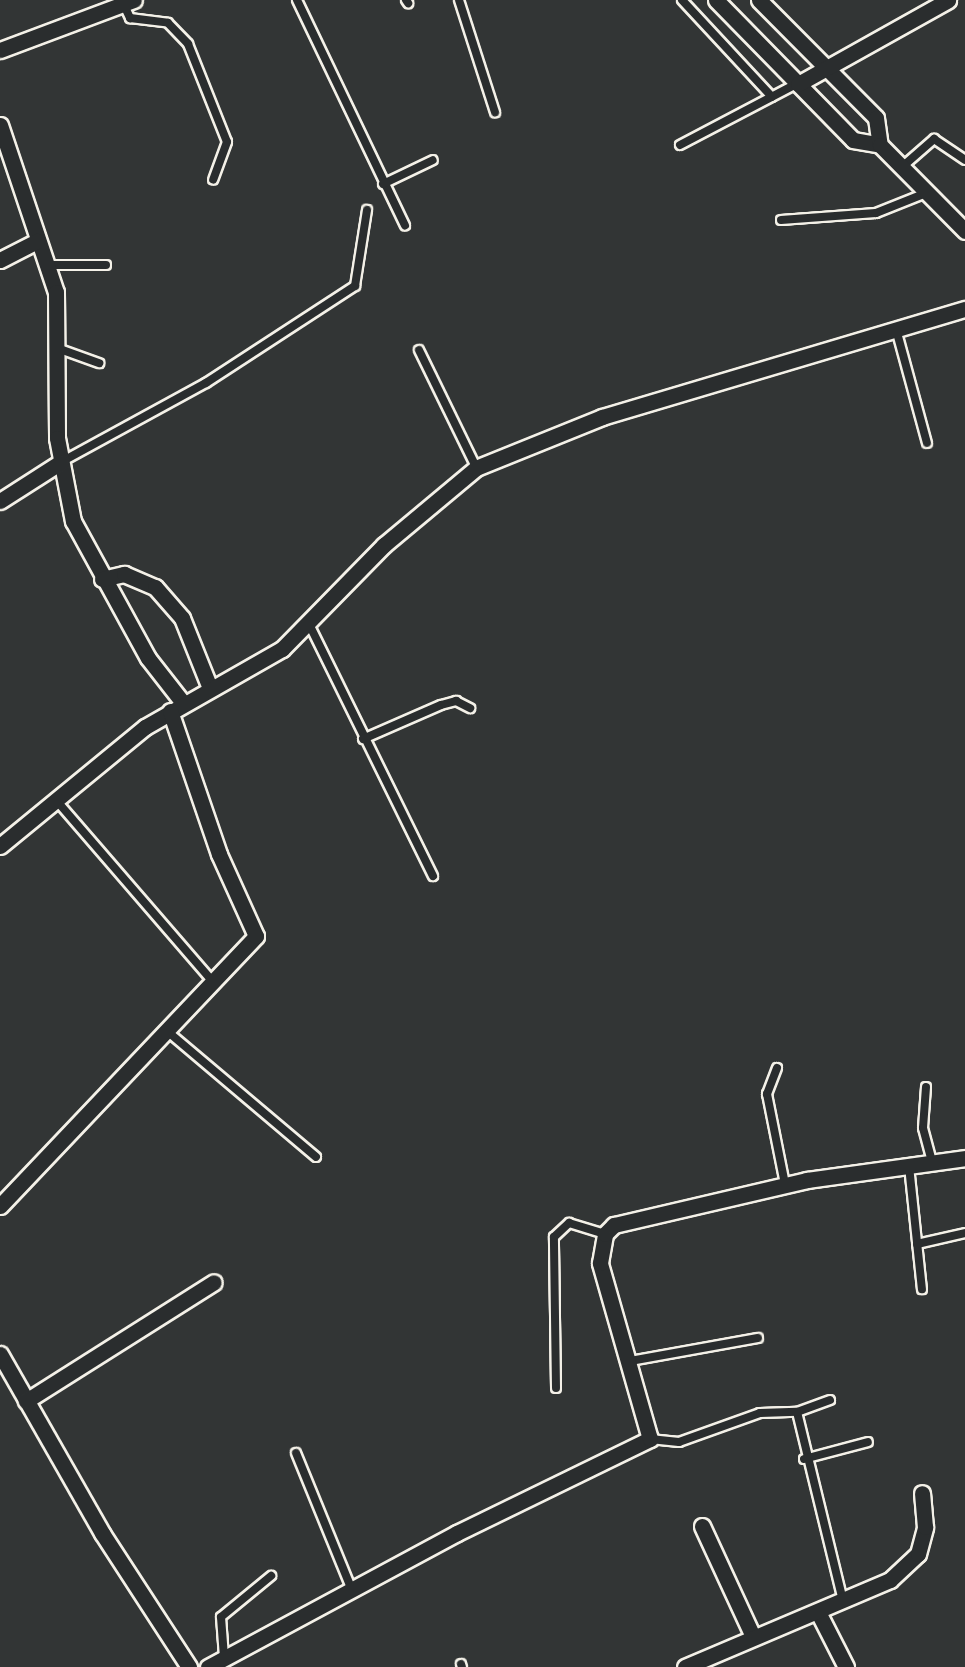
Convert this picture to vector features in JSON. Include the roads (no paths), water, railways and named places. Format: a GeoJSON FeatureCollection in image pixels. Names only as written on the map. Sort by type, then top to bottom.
{"type":"FeatureCollection","features":[{"type":"Feature","properties":{"kind":"street"},"geometry":{"type":"LineString","coordinates":[[716,0],[853,140],[880,145],[965,231]]}},
{"type":"Feature","properties":{"kind":"street"},"geometry":{"type":"LineString","coordinates":[[760,0],[876,118],[880,145]]}},
{"type":"Feature","properties":{"kind":"street"},"geometry":{"type":"LineString","coordinates":[[798,84],[948,0]]}},
{"type":"Feature","properties":{"kind":"street"},"geometry":{"type":"LineString","coordinates":[[0,50],[129,2]]}},
{"type":"Feature","properties":{"kind":"street"},"geometry":{"type":"LineString","coordinates":[[0,125],[56,292],[61,462],[73,522],[176,707],[219,854],[256,928],[249,948],[0,1206]]}},
{"type":"Feature","properties":{"kind":"street"},"geometry":{"type":"LineString","coordinates":[[0,260],[37,241]]}},
{"type":"Feature","properties":{"kind":"street"},"geometry":{"type":"LineString","coordinates":[[0,846],[176,707],[282,649],[384,545],[476,468],[602,417],[965,309]]}},
{"type":"Feature","properties":{"kind":"street"},"geometry":{"type":"LineString","coordinates":[[0,501],[61,462]]}},
{"type":"Feature","properties":{"kind":"street"},"geometry":{"type":"LineString","coordinates":[[102,579],[124,574],[155,587],[182,618],[210,688]]}},
{"type":"Feature","properties":{"kind":"street"},"geometry":{"type":"LineString","coordinates":[[208,1667],[650,1438],[600,1263],[605,1234],[628,1218],[785,1185],[965,1158]]}},
{"type":"Feature","properties":{"kind":"street"},"geometry":{"type":"LineString","coordinates":[[26,1401],[214,1282]]}},
{"type":"Feature","properties":{"kind":"street"},"geometry":{"type":"LineString","coordinates":[[0,1354],[190,1667]]}},
{"type":"Feature","properties":{"kind":"street"},"geometry":{"type":"LineString","coordinates":[[684,1667],[752,1634],[844,1603],[890,1580],[918,1554],[925,1527],[922,1493]]}},
{"type":"Feature","properties":{"kind":"street"},"geometry":{"type":"LineString","coordinates":[[702,1526],[752,1634]]}},
{"type":"Feature","properties":{"kind":"street"},"geometry":{"type":"LineString","coordinates":[[818,1612],[846,1667]]}},
{"type":"Feature","properties":{"kind":"lane"},"geometry":{"type":"LineString","coordinates":[[297,0],[405,225]]}},
{"type":"Feature","properties":{"kind":"lane"},"geometry":{"type":"LineString","coordinates":[[459,0],[494,112]]}},
{"type":"Feature","properties":{"kind":"lane"},"geometry":{"type":"LineString","coordinates":[[682,0],[772,97]]}},
{"type":"Feature","properties":{"kind":"lane"},"geometry":{"type":"LineString","coordinates":[[129,2],[130,18],[168,23],[188,44],[227,142],[212,180]]}},
{"type":"Feature","properties":{"kind":"lane"},"geometry":{"type":"LineString","coordinates":[[680,145],[798,84]]}},
{"type":"Feature","properties":{"kind":"lane"},"geometry":{"type":"LineString","coordinates":[[902,167],[934,140],[965,160]]}},
{"type":"Feature","properties":{"kind":"lane"},"geometry":{"type":"LineString","coordinates":[[383,184],[433,160]]}},
{"type":"Feature","properties":{"kind":"lane"},"geometry":{"type":"LineString","coordinates":[[782,220],[876,213],[926,192]]}},
{"type":"Feature","properties":{"kind":"lane"},"geometry":{"type":"LineString","coordinates":[[61,462],[206,382],[355,286],[367,210]]}},
{"type":"Feature","properties":{"kind":"lane"},"geometry":{"type":"LineString","coordinates":[[46,265],[106,265]]}},
{"type":"Feature","properties":{"kind":"lane"},"geometry":{"type":"LineString","coordinates":[[896,328],[927,443]]}},
{"type":"Feature","properties":{"kind":"lane"},"geometry":{"type":"LineString","coordinates":[[58,348],[99,363]]}},
{"type":"Feature","properties":{"kind":"lane"},"geometry":{"type":"LineString","coordinates":[[419,350],[476,468]]}},
{"type":"Feature","properties":{"kind":"lane"},"geometry":{"type":"LineString","coordinates":[[309,624],[433,876]]}},
{"type":"Feature","properties":{"kind":"lane"},"geometry":{"type":"LineString","coordinates":[[363,739],[441,705],[456,702],[470,708]]}},
{"type":"Feature","properties":{"kind":"lane"},"geometry":{"type":"LineString","coordinates":[[56,800],[213,982]]}},
{"type":"Feature","properties":{"kind":"lane"},"geometry":{"type":"LineString","coordinates":[[167,1031],[316,1157]]}},
{"type":"Feature","properties":{"kind":"lane"},"geometry":{"type":"LineString","coordinates":[[777,1068],[767,1094],[785,1185]]}},
{"type":"Feature","properties":{"kind":"lane"},"geometry":{"type":"LineString","coordinates":[[926,1087],[923,1128],[932,1164]]}},
{"type":"Feature","properties":{"kind":"lane"},"geometry":{"type":"LineString","coordinates":[[909,1166],[922,1289]]}},
{"type":"Feature","properties":{"kind":"lane"},"geometry":{"type":"LineString","coordinates":[[556,1388],[554,1237],[569,1223],[605,1234]]}},
{"type":"Feature","properties":{"kind":"lane"},"geometry":{"type":"LineString","coordinates":[[917,1244],[965,1233]]}},
{"type":"Feature","properties":{"kind":"lane"},"geometry":{"type":"LineString","coordinates":[[630,1361],[758,1338]]}},
{"type":"Feature","properties":{"kind":"lane"},"geometry":{"type":"LineString","coordinates":[[650,1438],[679,1442],[760,1414],[797,1412],[830,1400]]}},
{"type":"Feature","properties":{"kind":"lane"},"geometry":{"type":"LineString","coordinates":[[797,1412],[804,1460],[844,1603]]}},
{"type":"Feature","properties":{"kind":"lane"},"geometry":{"type":"LineString","coordinates":[[804,1460],[868,1442]]}},
{"type":"Feature","properties":{"kind":"lane"},"geometry":{"type":"LineString","coordinates":[[296,1453],[352,1590]]}},
{"type":"Feature","properties":{"kind":"lane"},"geometry":{"type":"LineString","coordinates":[[224,1658],[221,1617],[271,1576]]}}]}
